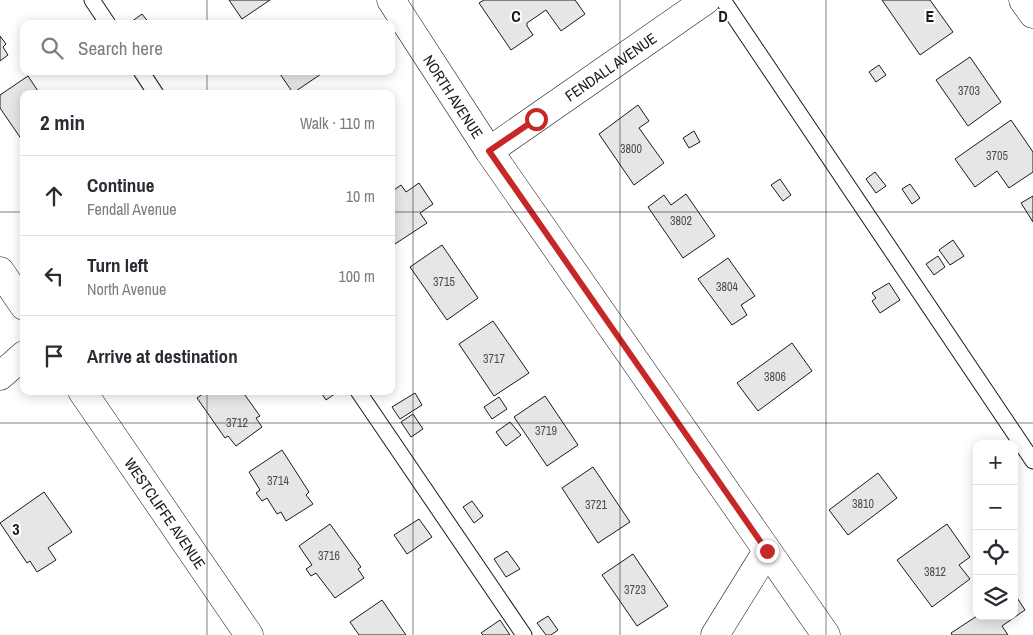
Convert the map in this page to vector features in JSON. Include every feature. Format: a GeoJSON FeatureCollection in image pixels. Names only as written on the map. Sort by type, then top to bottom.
{"type":"FeatureCollection","features":[{"type":"Feature","properties":{"kind":"street","name":"NORTH AVENUE"},"geometry":{"type":"LineString","coordinates":[[391,0],[489,151],[826,635]]}},
{"type":"Feature","properties":{"kind":"street","name":"FENDALL AVENUE"},"geometry":{"type":"LineString","coordinates":[[489,151],[706,0]]}},
{"type":"Feature","properties":{"kind":"street"},"geometry":{"type":"LineString","coordinates":[[1023,0],[1033,14]]}},
{"type":"Feature","properties":{"kind":"street"},"geometry":{"type":"LineString","coordinates":[[0,271],[20,300]]}},
{"type":"Feature","properties":{"kind":"street"},"geometry":{"type":"LineString","coordinates":[[0,376],[20,358]]}},
{"type":"Feature","properties":{"kind":"street","name":"WESTCLIFFE AVENUE"},"geometry":{"type":"LineString","coordinates":[[85,395],[249,635]]}},
{"type":"Feature","properties":{"kind":"street"},"geometry":{"type":"LineString","coordinates":[[715,635],[767,551]]}},
{"type":"Feature","properties":{"kind":"lane"},"geometry":{"type":"LineString","coordinates":[[92,0],[105,20]]}},
{"type":"Feature","properties":{"kind":"lane"},"geometry":{"type":"LineString","coordinates":[[723,0],[1033,461]]}},
{"type":"Feature","properties":{"kind":"lane"},"geometry":{"type":"LineString","coordinates":[[144,75],[153,90]]}},
{"type":"Feature","properties":{"kind":"lane"},"geometry":{"type":"LineString","coordinates":[[361,395],[524,635]]}},
{"type":"Feature","properties":{"kind":"building"},"geometry":{"type":"Polygon","coordinates":[[[229,0],[270,0],[242,19],[229,0]]]}},
{"type":"Feature","properties":{"kind":"building"},"geometry":{"type":"Polygon","coordinates":[[[484,0],[575,0],[585,14],[561,31],[546,10],[527,23],[533,35],[511,50],[479,3],[484,0]]]}},
{"type":"Feature","properties":{"kind":"building"},"geometry":{"type":"Polygon","coordinates":[[[882,0],[930,0],[953,32],[920,55],[882,0]]]}},
{"type":"Feature","properties":{"kind":"building"},"geometry":{"type":"Polygon","coordinates":[[[142,14],[147,20],[134,20],[142,14]]]}},
{"type":"Feature","properties":{"kind":"building"},"geometry":{"type":"Polygon","coordinates":[[[0,36],[6,44],[3,47],[8,55],[0,61],[0,36]]]}},
{"type":"Feature","properties":{"kind":"building"},"geometry":{"type":"Polygon","coordinates":[[[970,57],[1001,102],[968,126],[936,80],[970,57]]]}},
{"type":"Feature","properties":{"kind":"building"},"geometry":{"type":"Polygon","coordinates":[[[879,65],[886,75],[876,82],[869,72],[879,65]]]}},
{"type":"Feature","properties":{"kind":"building"},"geometry":{"type":"Polygon","coordinates":[[[281,75],[320,75],[297,90],[291,90],[281,75]]]}},
{"type":"Feature","properties":{"kind":"building"},"geometry":{"type":"Polygon","coordinates":[[[28,76],[37,90],[20,90],[20,137],[0,108],[0,95],[28,76]]]}},
{"type":"Feature","properties":{"kind":"building"},"geometry":{"type":"Polygon","coordinates":[[[638,105],[649,121],[639,128],[664,163],[634,185],[599,134],[638,105]]]}},
{"type":"Feature","properties":{"kind":"building"},"geometry":{"type":"Polygon","coordinates":[[[1011,120],[1033,152],[1033,172],[1009,188],[997,171],[975,187],[955,159],[1011,120]]]}},
{"type":"Feature","properties":{"kind":"building"},"geometry":{"type":"Polygon","coordinates":[[[694,131],[700,142],[689,148],[683,138],[694,131]]]}},
{"type":"Feature","properties":{"kind":"building"},"geometry":{"type":"Polygon","coordinates":[[[875,172],[886,186],[876,193],[866,179],[875,172]]]}},
{"type":"Feature","properties":{"kind":"building"},"geometry":{"type":"Polygon","coordinates":[[[780,179],[791,195],[783,201],[771,185],[780,179]]]}},
{"type":"Feature","properties":{"kind":"building"},"geometry":{"type":"Polygon","coordinates":[[[419,183],[433,204],[420,213],[427,223],[395,244],[395,189],[401,185],[406,192],[419,183]]]}},
{"type":"Feature","properties":{"kind":"building"},"geometry":{"type":"Polygon","coordinates":[[[910,184],[920,198],[912,204],[902,189],[910,184]]]}},
{"type":"Feature","properties":{"kind":"building"},"geometry":{"type":"Polygon","coordinates":[[[686,194],[715,236],[683,258],[648,207],[664,195],[671,205],[686,194]]]}},
{"type":"Feature","properties":{"kind":"building"},"geometry":{"type":"Polygon","coordinates":[[[1033,196],[1033,222],[1021,203],[1033,196]]]}},
{"type":"Feature","properties":{"kind":"building"},"geometry":{"type":"Polygon","coordinates":[[[953,240],[964,256],[950,265],[939,250],[953,240]]]}},
{"type":"Feature","properties":{"kind":"building"},"geometry":{"type":"Polygon","coordinates":[[[442,245],[478,298],[447,320],[410,267],[442,245]]]}},
{"type":"Feature","properties":{"kind":"building"},"geometry":{"type":"Polygon","coordinates":[[[938,256],[945,267],[934,275],[926,264],[938,256]]]}},
{"type":"Feature","properties":{"kind":"building"},"geometry":{"type":"Polygon","coordinates":[[[728,258],[755,296],[741,305],[747,315],[732,325],[698,279],[728,258]]]}},
{"type":"Feature","properties":{"kind":"building"},"geometry":{"type":"Polygon","coordinates":[[[889,283],[900,300],[880,313],[872,301],[876,298],[872,293],[889,283]]]}},
{"type":"Feature","properties":{"kind":"building"},"geometry":{"type":"Polygon","coordinates":[[[493,321],[529,373],[494,396],[459,344],[493,321]]]}},
{"type":"Feature","properties":{"kind":"building"},"geometry":{"type":"Polygon","coordinates":[[[792,343],[812,371],[758,411],[737,383],[792,343]]]}},
{"type":"Feature","properties":{"kind":"building"},"geometry":{"type":"Polygon","coordinates":[[[415,393],[422,405],[400,419],[392,407],[415,393]]]}},
{"type":"Feature","properties":{"kind":"building"},"geometry":{"type":"Polygon","coordinates":[[[201,395],[245,395],[260,416],[256,418],[262,427],[236,446],[228,436],[225,438],[197,398],[201,395]]]}},
{"type":"Feature","properties":{"kind":"building"},"geometry":{"type":"Polygon","coordinates":[[[323,395],[333,395],[326,400],[323,395]]]}},
{"type":"Feature","properties":{"kind":"building"},"geometry":{"type":"Polygon","coordinates":[[[545,396],[578,445],[547,466],[514,417],[545,396]]]}},
{"type":"Feature","properties":{"kind":"building"},"geometry":{"type":"Polygon","coordinates":[[[499,397],[507,409],[492,419],[484,407],[499,397]]]}},
{"type":"Feature","properties":{"kind":"building"},"geometry":{"type":"Polygon","coordinates":[[[413,414],[423,429],[411,437],[401,422],[413,414]]]}},
{"type":"Feature","properties":{"kind":"building"},"geometry":{"type":"Polygon","coordinates":[[[510,422],[521,435],[506,446],[496,432],[510,422]]]}},
{"type":"Feature","properties":{"kind":"building"},"geometry":{"type":"Polygon","coordinates":[[[282,450],[309,492],[306,495],[313,504],[286,521],[281,512],[277,514],[267,498],[262,501],[256,493],[260,490],[249,472],[282,450]]]}},
{"type":"Feature","properties":{"kind":"building"},"geometry":{"type":"Polygon","coordinates":[[[593,467],[630,522],[598,543],[562,488],[593,467]]]}},
{"type":"Feature","properties":{"kind":"building"},"geometry":{"type":"Polygon","coordinates":[[[878,473],[897,498],[848,535],[829,510],[878,473]]]}},
{"type":"Feature","properties":{"kind":"building"},"geometry":{"type":"Polygon","coordinates":[[[44,492],[72,532],[48,548],[56,560],[37,572],[30,561],[27,563],[0,523],[44,492]]]}},
{"type":"Feature","properties":{"kind":"building"},"geometry":{"type":"Polygon","coordinates":[[[472,501],[483,516],[474,523],[463,507],[472,501]]]}},
{"type":"Feature","properties":{"kind":"building"},"geometry":{"type":"Polygon","coordinates":[[[419,519],[432,537],[407,554],[394,535],[419,519]]]}},
{"type":"Feature","properties":{"kind":"building"},"geometry":{"type":"Polygon","coordinates":[[[330,524],[361,567],[358,569],[364,578],[335,598],[316,573],[311,576],[306,569],[312,565],[299,546],[330,524]]]}},
{"type":"Feature","properties":{"kind":"building"},"geometry":{"type":"Polygon","coordinates":[[[947,524],[970,557],[959,565],[970,579],[932,607],[897,560],[947,524]]]}},
{"type":"Feature","properties":{"kind":"building"},"geometry":{"type":"Polygon","coordinates":[[[507,551],[520,569],[506,577],[494,559],[507,551]]]}},
{"type":"Feature","properties":{"kind":"building"},"geometry":{"type":"Polygon","coordinates":[[[633,554],[668,606],[637,626],[602,575],[633,554]]]}},
{"type":"Feature","properties":{"kind":"building"},"geometry":{"type":"Polygon","coordinates":[[[1018,599],[1025,610],[1018,615],[1018,599]]]}},
{"type":"Feature","properties":{"kind":"building"},"geometry":{"type":"Polygon","coordinates":[[[382,600],[406,635],[359,635],[350,622],[382,600]]]}},
{"type":"Feature","properties":{"kind":"building"},"geometry":{"type":"Polygon","coordinates":[[[548,616],[558,630],[551,635],[546,635],[537,623],[548,616]]]}},
{"type":"Feature","properties":{"kind":"building"},"geometry":{"type":"Polygon","coordinates":[[[973,619],[1011,620],[1002,626],[1008,635],[952,635],[951,633],[973,619]]]}},
{"type":"Feature","properties":{"kind":"building"},"geometry":{"type":"Polygon","coordinates":[[[500,620],[510,635],[483,635],[481,633],[500,620]]]}},
{"type":"Feature","properties":{"kind":"route"},"geometry":{"type":"LineString","coordinates":[[536,119],[489,151],[767,551]]}}]}
